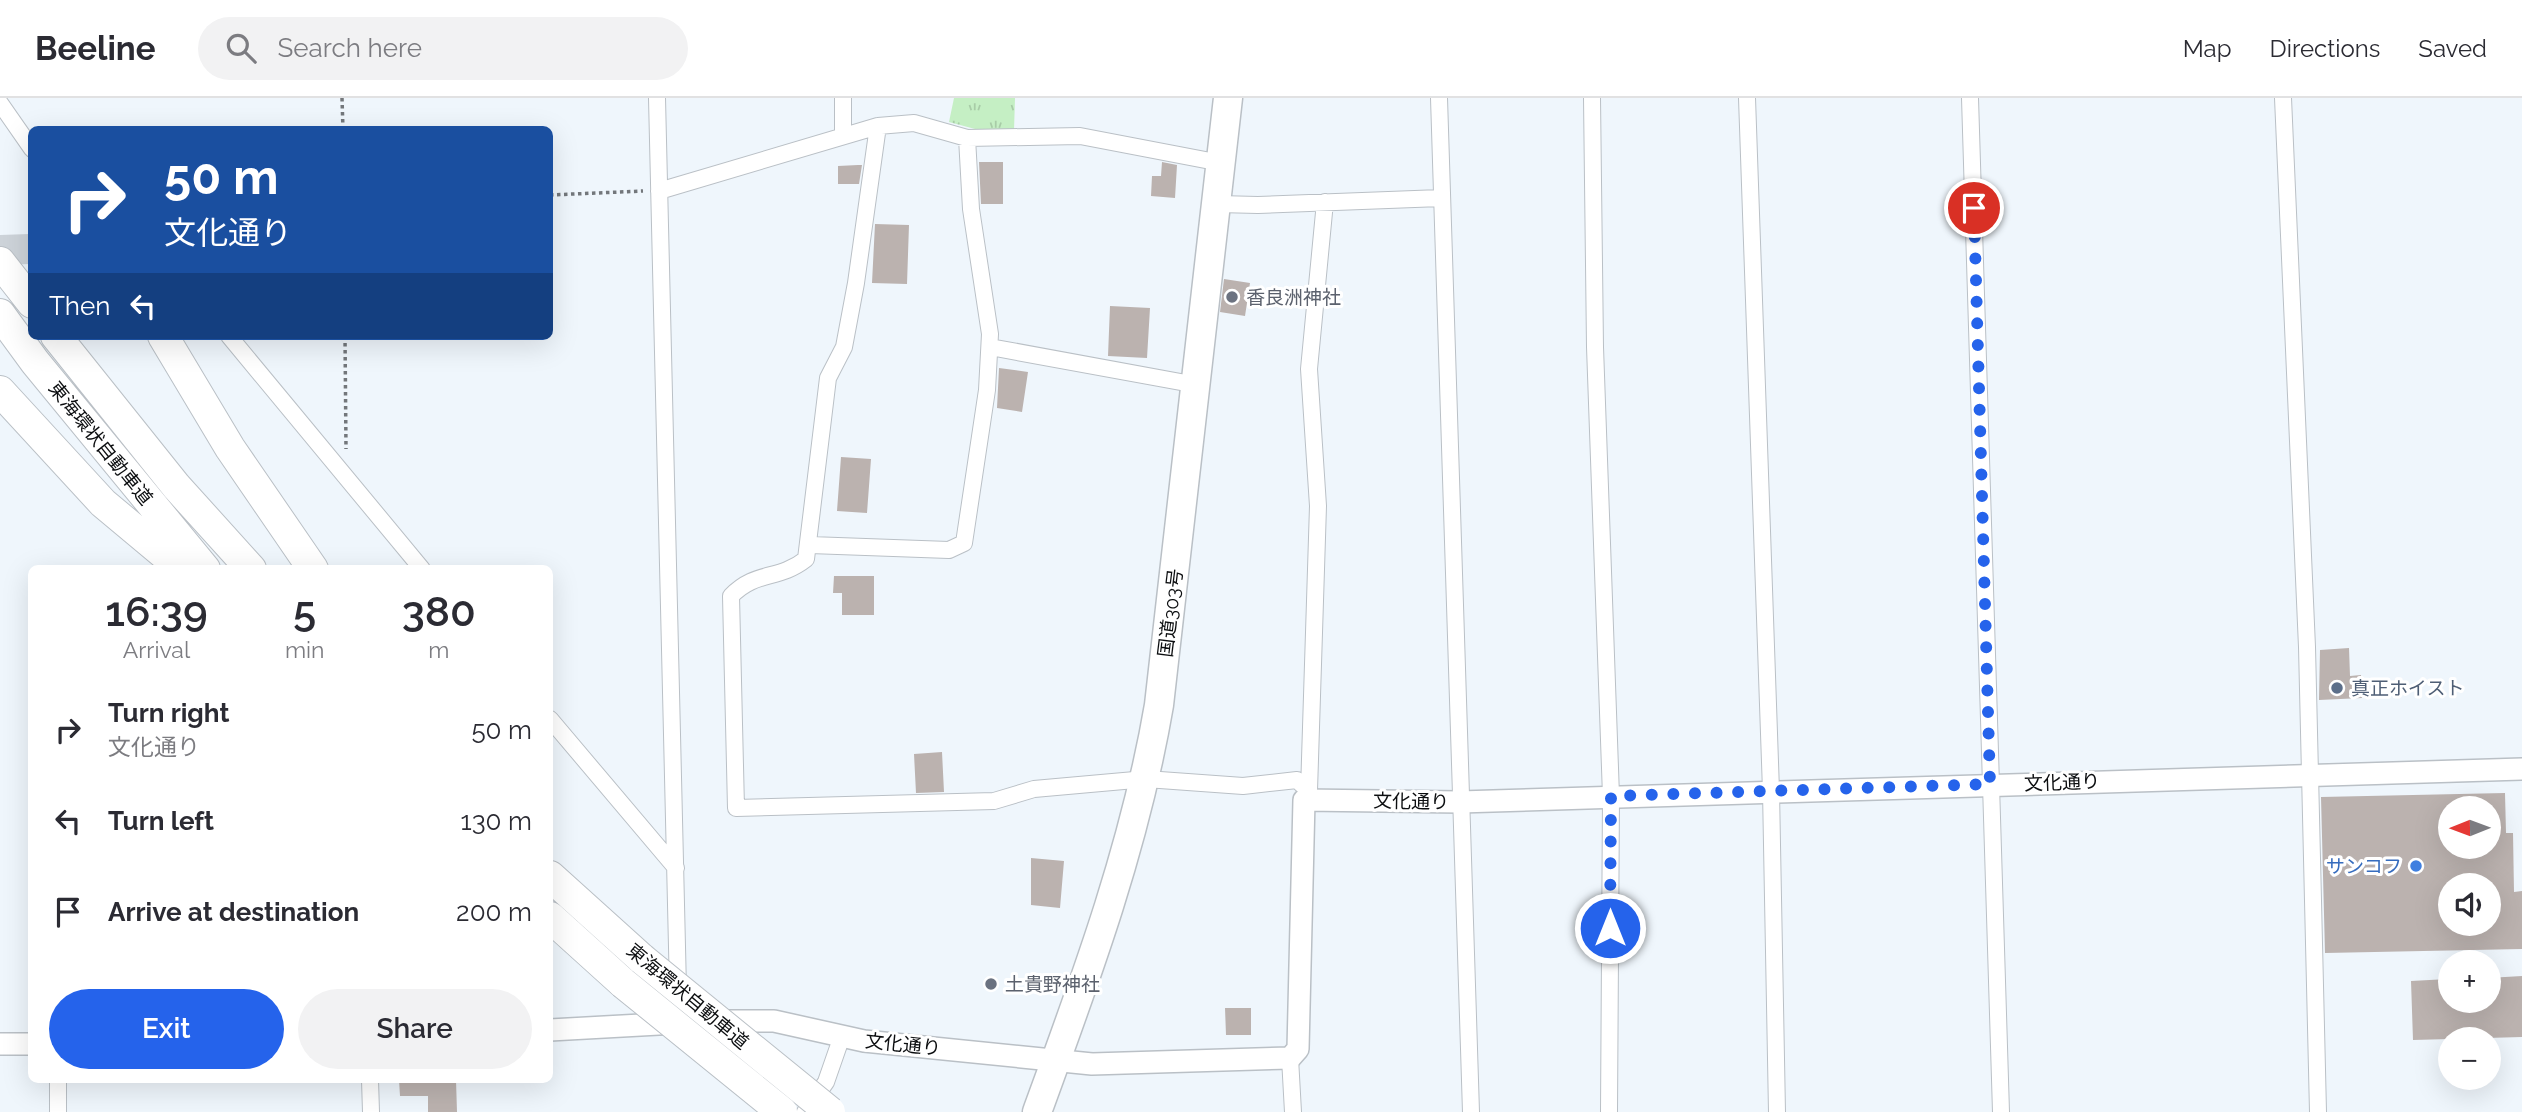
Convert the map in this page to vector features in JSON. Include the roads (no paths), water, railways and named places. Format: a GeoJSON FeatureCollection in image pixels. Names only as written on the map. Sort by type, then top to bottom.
{"type":"FeatureCollection","features":[{"type":"Feature","properties":{"kind":"highway","name":"国道303号"},"geometry":{"type":"LineString","coordinates":[[1037,1112],[1103,932],[1146,779],[1159,705],[1228,98]]}},
{"type":"Feature","properties":{"kind":"highway"},"geometry":{"type":"LineString","coordinates":[[0,262],[28,298]]}},
{"type":"Feature","properties":{"kind":"highway","name":"東海環状自動車道"},"geometry":{"type":"LineString","coordinates":[[0,314],[43,372],[202,565]]}},
{"type":"Feature","properties":{"kind":"highway","name":"東海環状自動車道"},"geometry":{"type":"LineString","coordinates":[[59,340],[176,486],[247,565]]}},
{"type":"Feature","properties":{"kind":"highway"},"geometry":{"type":"LineString","coordinates":[[165,340],[230,447],[310,565]]}},
{"type":"Feature","properties":{"kind":"highway"},"geometry":{"type":"LineString","coordinates":[[0,391],[103,503],[177,565]]}},
{"type":"Feature","properties":{"kind":"highway"},"geometry":{"type":"LineString","coordinates":[[553,867],[592,914]]}},
{"type":"Feature","properties":{"kind":"highway","name":"東海環状自動車道"},"geometry":{"type":"LineString","coordinates":[[553,879],[642,959],[830,1112]]}},
{"type":"Feature","properties":{"kind":"highway","name":"東海環状自動車道"},"geometry":{"type":"LineString","coordinates":[[553,920],[623,983],[782,1112]]}},
{"type":"Feature","properties":{"kind":"street"},"geometry":{"type":"LineString","coordinates":[[657,98],[679,1023]]}},
{"type":"Feature","properties":{"kind":"street"},"geometry":{"type":"LineString","coordinates":[[843,136],[844,98]]}},
{"type":"Feature","properties":{"kind":"street"},"geometry":{"type":"LineString","coordinates":[[1439,98],[1471,1112]]}},
{"type":"Feature","properties":{"kind":"street"},"geometry":{"type":"LineString","coordinates":[[1592,98],[1595,347],[1611,796],[1609,1112]]}},
{"type":"Feature","properties":{"kind":"street"},"geometry":{"type":"LineString","coordinates":[[1747,98],[1771,791],[1777,1112]]}},
{"type":"Feature","properties":{"kind":"street"},"geometry":{"type":"LineString","coordinates":[[1970,98],[2001,1112]]}},
{"type":"Feature","properties":{"kind":"street"},"geometry":{"type":"LineString","coordinates":[[2283,98],[2311,774],[2318,1112]]}},
{"type":"Feature","properties":{"kind":"street"},"geometry":{"type":"LineString","coordinates":[[0,103],[28,143]]}},
{"type":"Feature","properties":{"kind":"street"},"geometry":{"type":"LineString","coordinates":[[659,191],[878,126],[914,123],[967,138],[1080,136],[1221,163]]}},
{"type":"Feature","properties":{"kind":"street"},"geometry":{"type":"LineString","coordinates":[[878,126],[865,238],[846,334],[828,378],[810,545],[806,559],[791,570],[746,581],[731,596],[736,808],[994,801],[1034,789],[1146,779],[1243,786],[1297,780],[1309,791],[1318,506],[1309,369],[1325,202]]}},
{"type":"Feature","properties":{"kind":"street"},"geometry":{"type":"LineString","coordinates":[[810,545],[949,550],[964,543],[990,347],[971,209],[967,138]]}},
{"type":"Feature","properties":{"kind":"street"},"geometry":{"type":"LineString","coordinates":[[1218,204],[1441,198]]}},
{"type":"Feature","properties":{"kind":"street"},"geometry":{"type":"LineString","coordinates":[[232,340],[419,565]]}},
{"type":"Feature","properties":{"kind":"street"},"geometry":{"type":"LineString","coordinates":[[990,347],[1197,385]]}},
{"type":"Feature","properties":{"kind":"street"},"geometry":{"type":"LineString","coordinates":[[553,723],[676,868]]}},
{"type":"Feature","properties":{"kind":"street","name":"文化通り"},"geometry":{"type":"LineString","coordinates":[[553,1030],[774,1021],[842,1036],[912,1046],[1057,1058],[1092,1064],[1290,1058],[1298,1049],[1304,800],[1460,802],[2522,769]]}},
{"type":"Feature","properties":{"kind":"street"},"geometry":{"type":"LineString","coordinates":[[805,1112],[826,1082],[842,1036]]}},
{"type":"Feature","properties":{"kind":"street"},"geometry":{"type":"LineString","coordinates":[[0,1044],[28,1044]]}},
{"type":"Feature","properties":{"kind":"street"},"geometry":{"type":"LineString","coordinates":[[1290,1058],[1293,1112]]}},
{"type":"Feature","properties":{"kind":"street"},"geometry":{"type":"LineString","coordinates":[[58,1083],[58,1112]]}},
{"type":"Feature","properties":{"kind":"street"},"geometry":{"type":"LineString","coordinates":[[370,1083],[371,1112]]}},
{"type":"Feature","properties":{"kind":"tunnel"},"geometry":{"type":"LineString","coordinates":[[0,250],[28,249]]}},
{"type":"Feature","properties":{"kind":"place","name":"香良洲神社"},"geometry":{"type":"Point","coordinates":[1232,297]}},
{"type":"Feature","properties":{"kind":"place","name":"真正ホイスト"},"geometry":{"type":"Point","coordinates":[2337,688]}},
{"type":"Feature","properties":{"kind":"place","name":"サンコフ"},"geometry":{"type":"Point","coordinates":[2416,866]}},
{"type":"Feature","properties":{"kind":"place","name":"土貴野神社"},"geometry":{"type":"Point","coordinates":[991,984]}}]}
